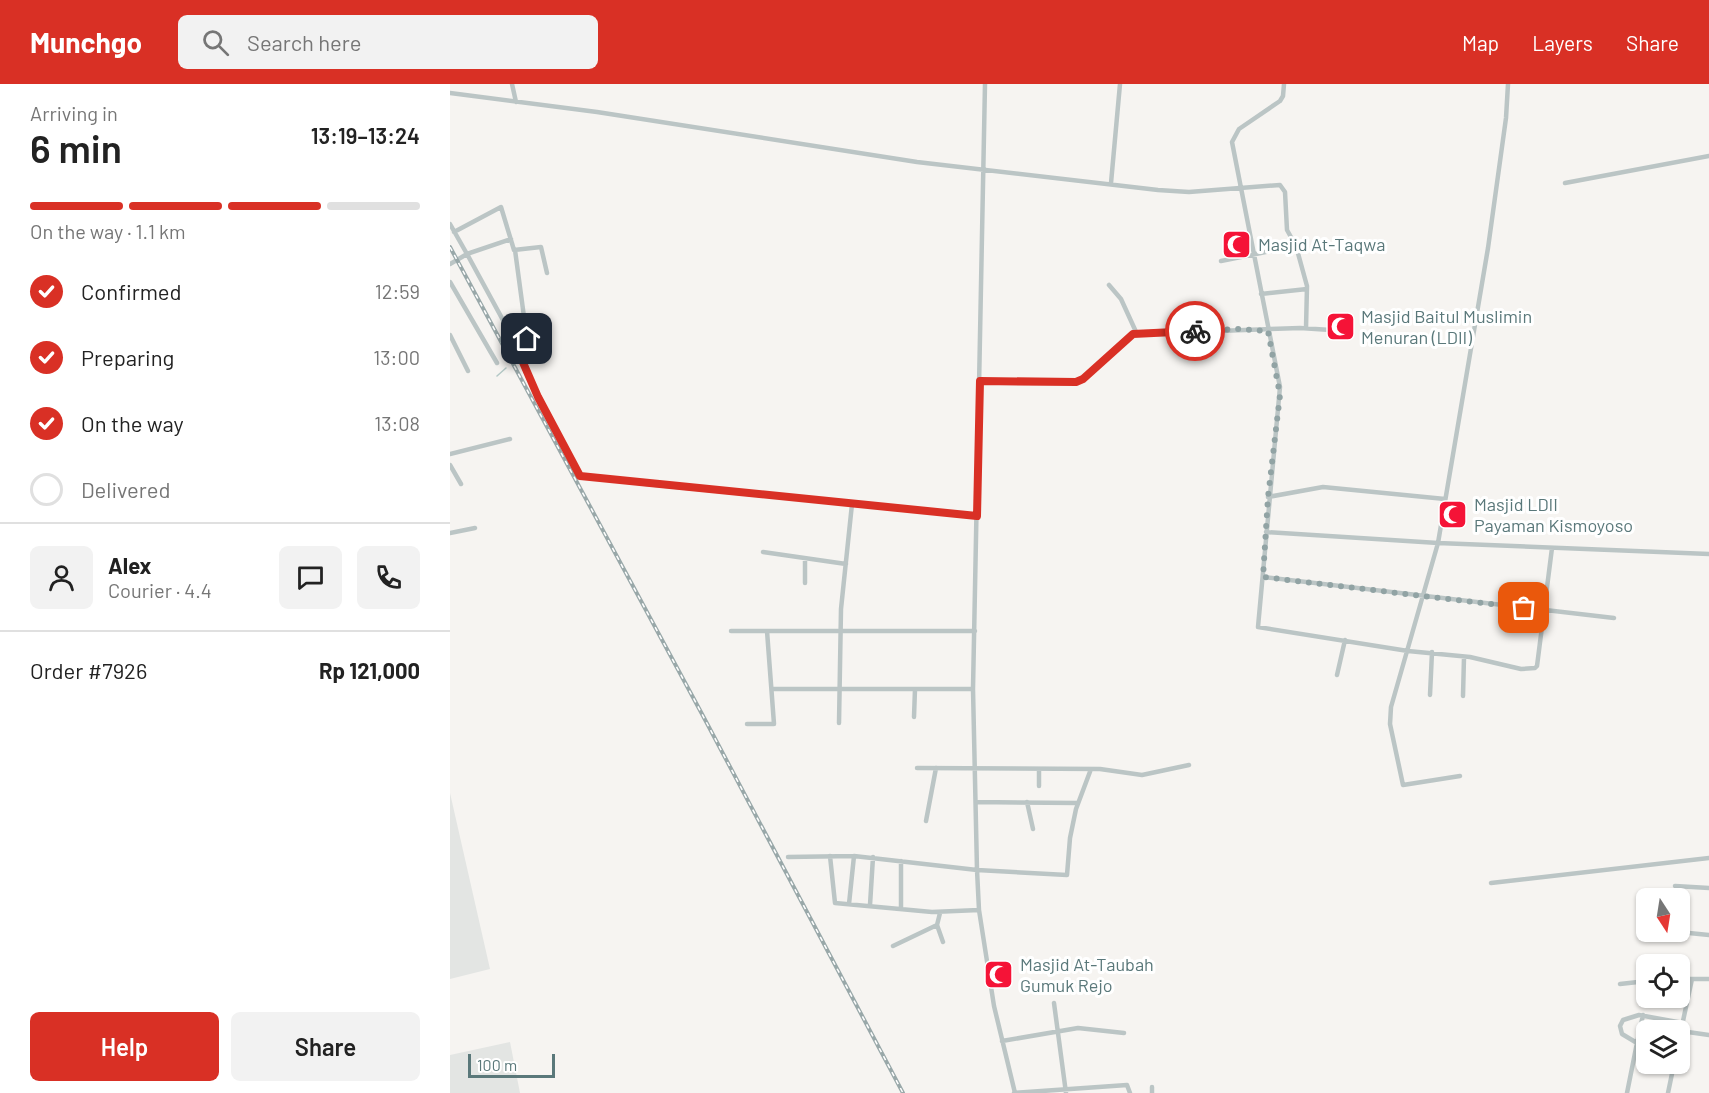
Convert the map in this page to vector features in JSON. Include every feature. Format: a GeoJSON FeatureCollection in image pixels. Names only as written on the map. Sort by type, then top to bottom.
{"type":"FeatureCollection","features":[{"type":"Feature","properties":{"kind":"street"},"geometry":{"type":"LineString","coordinates":[[512,84],[516,102]]}},
{"type":"Feature","properties":{"kind":"street"},"geometry":{"type":"LineString","coordinates":[[985,84],[974,689],[979,910],[994,1006],[1014,1093],[1065,1091],[1127,1084],[1130,1093]]}},
{"type":"Feature","properties":{"kind":"street"},"geometry":{"type":"LineString","coordinates":[[1111,183],[1120,84]]}},
{"type":"Feature","properties":{"kind":"street"},"geometry":{"type":"LineString","coordinates":[[1284,84],[1280,101],[1235,133],[1232,142],[1280,387],[1268,497],[1258,627],[1408,651],[1464,657],[1521,669],[1534,668],[1537,666],[1552,548]]}},
{"type":"Feature","properties":{"kind":"street"},"geometry":{"type":"LineString","coordinates":[[1460,776],[1403,785],[1390,724],[1394,688],[1408,651],[1438,543],[1488,248],[1506,118],[1508,84]]}},
{"type":"Feature","properties":{"kind":"street"},"geometry":{"type":"LineString","coordinates":[[450,93],[597,112],[917,162],[1174,192],[1275,185],[1283,187],[1286,192],[1287,230],[1296,246],[1307,289],[1306,328]]}},
{"type":"Feature","properties":{"kind":"street"},"geometry":{"type":"LineString","coordinates":[[1565,183],[1709,156]]}},
{"type":"Feature","properties":{"kind":"street"},"geometry":{"type":"LineString","coordinates":[[454,232],[501,207],[514,250],[527,339],[525,345],[518,351]]}},
{"type":"Feature","properties":{"kind":"street"},"geometry":{"type":"LineString","coordinates":[[450,224],[511,334],[526,373],[578,475],[977,516]]}},
{"type":"Feature","properties":{"kind":"street"},"geometry":{"type":"LineString","coordinates":[[450,264],[467,254],[511,239]]}},
{"type":"Feature","properties":{"kind":"street"},"geometry":{"type":"LineString","coordinates":[[1221,261],[1296,246]]}},
{"type":"Feature","properties":{"kind":"street"},"geometry":{"type":"LineString","coordinates":[[514,250],[541,247],[547,273]]}},
{"type":"Feature","properties":{"kind":"street"},"geometry":{"type":"LineString","coordinates":[[450,282],[497,363]]}},
{"type":"Feature","properties":{"kind":"street"},"geometry":{"type":"LineString","coordinates":[[1109,285],[1121,299],[1137,334]]}},
{"type":"Feature","properties":{"kind":"street"},"geometry":{"type":"LineString","coordinates":[[1261,294],[1307,289]]}},
{"type":"Feature","properties":{"kind":"street"},"geometry":{"type":"LineString","coordinates":[[980,381],[1076,382],[1083,379],[1130,336],[1137,334],[1231,329],[1268,331],[1306,328],[1346,331]]}},
{"type":"Feature","properties":{"kind":"street"},"geometry":{"type":"LineString","coordinates":[[450,335],[468,371]]}},
{"type":"Feature","properties":{"kind":"street"},"geometry":{"type":"LineString","coordinates":[[450,454],[510,439]]}},
{"type":"Feature","properties":{"kind":"street"},"geometry":{"type":"LineString","coordinates":[[450,465],[461,484]]}},
{"type":"Feature","properties":{"kind":"street"},"geometry":{"type":"LineString","coordinates":[[1268,497],[1323,487],[1445,499]]}},
{"type":"Feature","properties":{"kind":"street"},"geometry":{"type":"LineString","coordinates":[[839,723],[841,609],[852,504]]}},
{"type":"Feature","properties":{"kind":"street"},"geometry":{"type":"LineString","coordinates":[[450,533],[475,528]]}},
{"type":"Feature","properties":{"kind":"street"},"geometry":{"type":"LineString","coordinates":[[1266,532],[1438,543],[1709,554]]}},
{"type":"Feature","properties":{"kind":"street"},"geometry":{"type":"LineString","coordinates":[[763,552],[846,564]]}},
{"type":"Feature","properties":{"kind":"street"},"geometry":{"type":"LineString","coordinates":[[805,559],[805,583]]}},
{"type":"Feature","properties":{"kind":"street"},"geometry":{"type":"LineString","coordinates":[[1263,577],[1614,618]]}},
{"type":"Feature","properties":{"kind":"street"},"geometry":{"type":"LineString","coordinates":[[731,631],[975,631]]}},
{"type":"Feature","properties":{"kind":"street"},"geometry":{"type":"LineString","coordinates":[[747,724],[774,724],[767,631]]}},
{"type":"Feature","properties":{"kind":"street"},"geometry":{"type":"LineString","coordinates":[[1337,675],[1345,640]]}},
{"type":"Feature","properties":{"kind":"street"},"geometry":{"type":"LineString","coordinates":[[1430,695],[1432,652]]}},
{"type":"Feature","properties":{"kind":"street"},"geometry":{"type":"LineString","coordinates":[[1463,696],[1464,657]]}},
{"type":"Feature","properties":{"kind":"street"},"geometry":{"type":"LineString","coordinates":[[772,688],[974,689]]}},
{"type":"Feature","properties":{"kind":"street"},"geometry":{"type":"LineString","coordinates":[[914,717],[915,689]]}},
{"type":"Feature","properties":{"kind":"street"},"geometry":{"type":"LineString","coordinates":[[917,768],[1091,769],[1142,775],[1189,765]]}},
{"type":"Feature","properties":{"kind":"street"},"geometry":{"type":"LineString","coordinates":[[926,821],[936,768]]}},
{"type":"Feature","properties":{"kind":"street"},"geometry":{"type":"LineString","coordinates":[[1039,769],[1039,786]]}},
{"type":"Feature","properties":{"kind":"street"},"geometry":{"type":"LineString","coordinates":[[788,857],[873,857],[977,870],[1067,875],[1070,838],[1078,802],[1091,769]]}},
{"type":"Feature","properties":{"kind":"street"},"geometry":{"type":"LineString","coordinates":[[976,802],[1078,802]]}},
{"type":"Feature","properties":{"kind":"street"},"geometry":{"type":"LineString","coordinates":[[1027,802],[1033,829]]}},
{"type":"Feature","properties":{"kind":"street"},"geometry":{"type":"LineString","coordinates":[[830,856],[834,902],[940,913],[979,910]]}},
{"type":"Feature","properties":{"kind":"street"},"geometry":{"type":"LineString","coordinates":[[849,904],[854,856]]}},
{"type":"Feature","properties":{"kind":"street"},"geometry":{"type":"LineString","coordinates":[[870,905],[873,857]]}},
{"type":"Feature","properties":{"kind":"street"},"geometry":{"type":"LineString","coordinates":[[1491,883],[1709,858]]}},
{"type":"Feature","properties":{"kind":"street"},"geometry":{"type":"LineString","coordinates":[[901,861],[901,909]]}},
{"type":"Feature","properties":{"kind":"street"},"geometry":{"type":"LineString","coordinates":[[1675,886],[1709,888]]}},
{"type":"Feature","properties":{"kind":"street"},"geometry":{"type":"LineString","coordinates":[[940,913],[936,925],[943,942]]}},
{"type":"Feature","properties":{"kind":"street"},"geometry":{"type":"LineString","coordinates":[[893,946],[936,925]]}},
{"type":"Feature","properties":{"kind":"street"},"geometry":{"type":"LineString","coordinates":[[1690,933],[1709,935]]}},
{"type":"Feature","properties":{"kind":"street"},"geometry":{"type":"LineString","coordinates":[[1684,1020],[1692,979],[1709,980]]}},
{"type":"Feature","properties":{"kind":"street"},"geometry":{"type":"LineString","coordinates":[[1620,984],[1636,982]]}},
{"type":"Feature","properties":{"kind":"street"},"geometry":{"type":"LineString","coordinates":[[1054,1003],[1065,1091]]}},
{"type":"Feature","properties":{"kind":"street"},"geometry":{"type":"LineString","coordinates":[[1636,1042],[1623,1036],[1620,1026],[1627,1017],[1643,1015],[1668,1020]]}},
{"type":"Feature","properties":{"kind":"street"},"geometry":{"type":"LineString","coordinates":[[1642,1020],[1643,1015]]}},
{"type":"Feature","properties":{"kind":"street"},"geometry":{"type":"LineString","coordinates":[[1002,1041],[1078,1028],[1124,1033]]}},
{"type":"Feature","properties":{"kind":"street"},"geometry":{"type":"LineString","coordinates":[[1690,1034],[1709,1035]]}},
{"type":"Feature","properties":{"kind":"street"},"geometry":{"type":"LineString","coordinates":[[1627,1093],[1636,1048]]}},
{"type":"Feature","properties":{"kind":"street"},"geometry":{"type":"LineString","coordinates":[[1668,1093],[1672,1074]]}},
{"type":"Feature","properties":{"kind":"shaded area"},"geometry":{"type":"Polygon","coordinates":[[[450,793],[490,969],[450,979],[450,793]]]}},
{"type":"Feature","properties":{"kind":"shaded area"},"geometry":{"type":"Polygon","coordinates":[[[510,1042],[520,1093],[450,1093],[450,1055],[510,1042]]]}},
{"type":"Feature","properties":{"kind":"waterway"},"geometry":{"type":"LineString","coordinates":[[497,376],[506,368]]}},
{"type":"Feature","properties":{"kind":"railway"},"geometry":{"type":"LineString","coordinates":[[450,247],[903,1093]]}},
{"type":"Feature","properties":{"kind":"way so far"},"geometry":{"type":"LineString","coordinates":[[1195,331],[1239,329],[1268,331],[1280,395],[1268,497],[1263,577],[1524,608]]}},
{"type":"Feature","properties":{"kind":"place","name":"Masjid At-Taqwa"},"geometry":{"type":"Point","coordinates":[1237,245]}},
{"type":"Feature","properties":{"kind":"place","name":"Masjid Baitul Muslimin Menuran (LDII)"},"geometry":{"type":"Point","coordinates":[1340,327]}},
{"type":"Feature","properties":{"kind":"place","name":"Masjid LDII Payaman Kismoyoso"},"geometry":{"type":"Point","coordinates":[1453,515]}},
{"type":"Feature","properties":{"kind":"place","name":"Masjid At-Taubah Gumuk Rejo"},"geometry":{"type":"Point","coordinates":[999,975]}},
{"type":"Feature","properties":{"kind":"route"},"geometry":{"type":"LineString","coordinates":[[527,339],[525,345],[518,351],[526,373],[580,476],[977,516],[980,381],[1076,382],[1083,379],[1133,334],[1195,331]]}}]}
